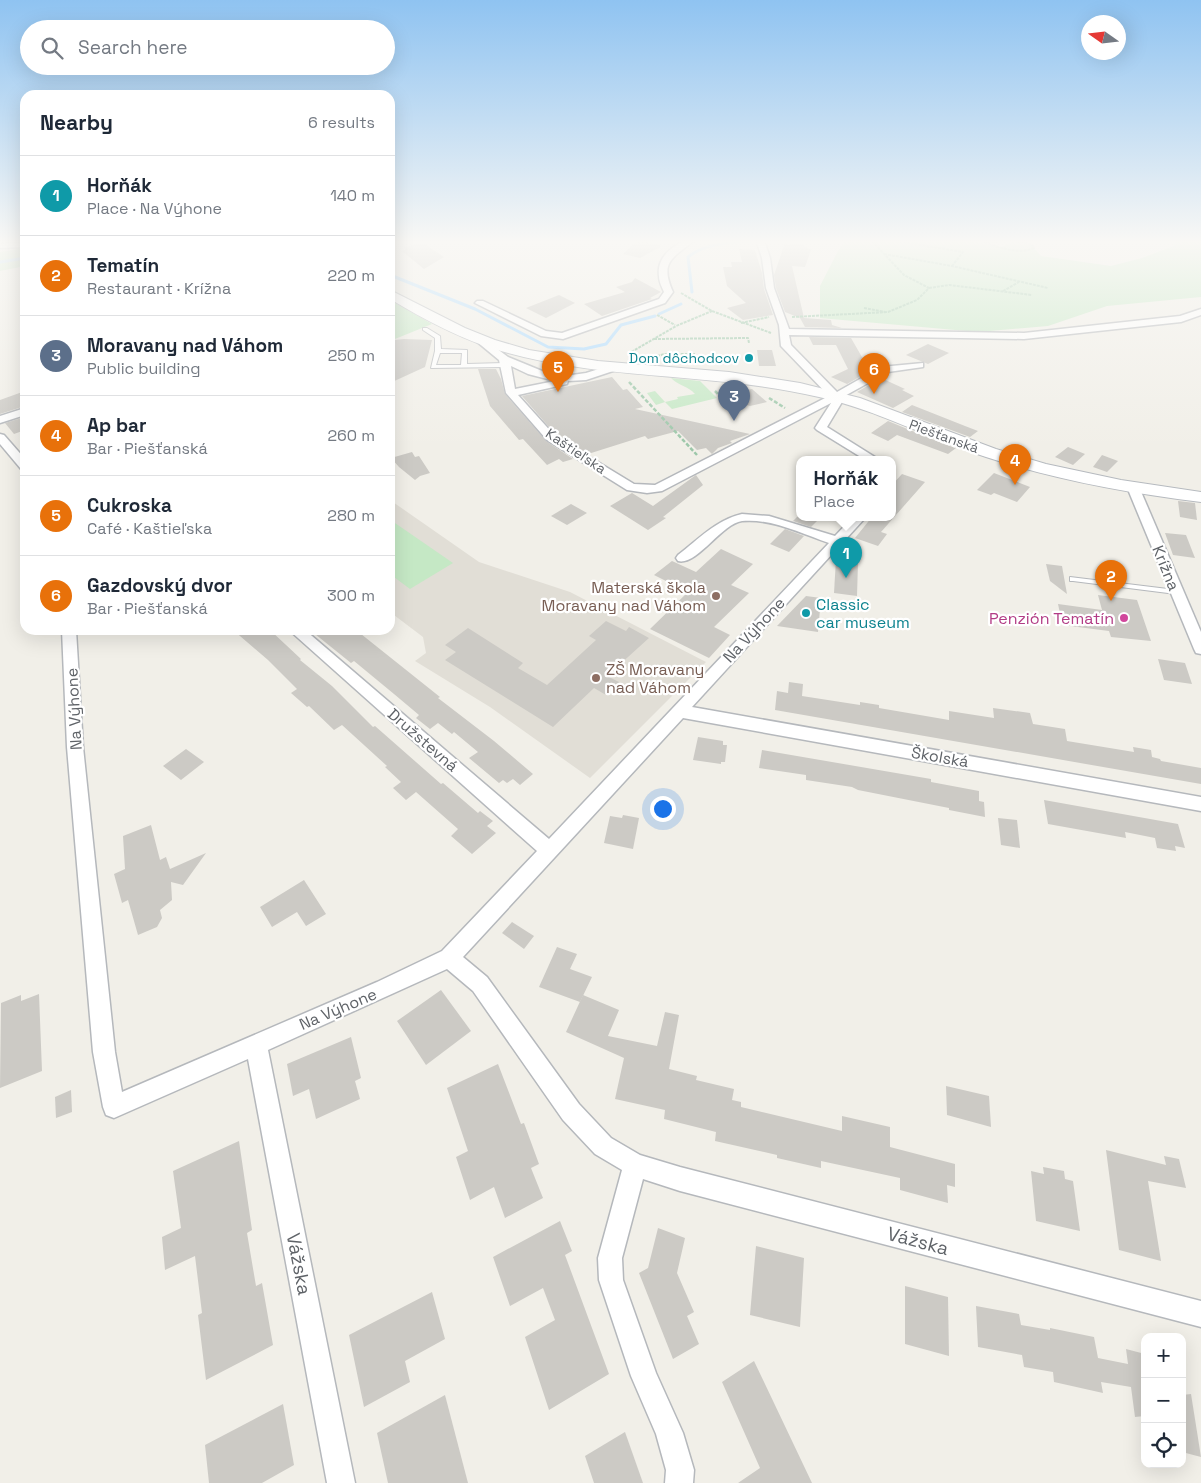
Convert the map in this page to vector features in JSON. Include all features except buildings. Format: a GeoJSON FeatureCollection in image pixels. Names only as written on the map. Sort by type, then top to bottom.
{"type":"FeatureCollection","features":[{"type":"Feature","properties":{"kind":"main road","name":"Piešťanská"},"geometry":{"type":"LineString","coordinates":[[418,309],[481,341],[532,355],[618,367],[731,377],[835,396],[1021,463],[1091,480],[1201,497]]}},
{"type":"Feature","properties":{"kind":"street"},"geometry":{"type":"LineString","coordinates":[[493,309],[544,334],[563,336],[641,309]]}},
{"type":"Feature","properties":{"kind":"street"},"geometry":{"type":"LineString","coordinates":[[778,309],[784,340],[792,353],[835,396],[837,402],[821,428],[867,456]]}},
{"type":"Feature","properties":{"kind":"street"},"geometry":{"type":"LineString","coordinates":[[784,334],[1024,336],[1181,319],[1200,313]]}},
{"type":"Feature","properties":{"kind":"street"},"geometry":{"type":"LineString","coordinates":[[481,341],[504,362],[524,370],[574,380]]}},
{"type":"Feature","properties":{"kind":"street"},"geometry":{"type":"LineString","coordinates":[[504,362],[511,393],[600,374],[618,367]]}},
{"type":"Feature","properties":{"kind":"street"},"geometry":{"type":"LineString","coordinates":[[705,464],[885,369],[919,365]]}},
{"type":"Feature","properties":{"kind":"street","name":"Kaštieľska"},"geometry":{"type":"LineString","coordinates":[[511,393],[551,438],[631,487],[658,488],[705,464]]}},
{"type":"Feature","properties":{"kind":"street"},"geometry":{"type":"LineString","coordinates":[[0,420],[20,413]]}},
{"type":"Feature","properties":{"kind":"street"},"geometry":{"type":"LineString","coordinates":[[0,437],[20,460]]}},
{"type":"Feature","properties":{"kind":"street","name":"Krížna"},"geometry":{"type":"LineString","coordinates":[[1133,487],[1201,649]]}},
{"type":"Feature","properties":{"kind":"street"},"geometry":{"type":"LineString","coordinates":[[683,558],[734,519],[748,517],[785,523],[838,541]]}},
{"type":"Feature","properties":{"kind":"street","name":"Na Výhone"},"geometry":{"type":"LineString","coordinates":[[70,635],[75,747],[104,1052],[114,1107],[384,989],[449,958],[856,521]]}},
{"type":"Feature","properties":{"kind":"street","name":"Družstevná"},"geometry":{"type":"LineString","coordinates":[[302,635],[550,850]]}},
{"type":"Feature","properties":{"kind":"street","name":"Školská"},"geometry":{"type":"LineString","coordinates":[[679,711],[1201,804]]}},
{"type":"Feature","properties":{"kind":"street","name":"Vážska"},"geometry":{"type":"LineString","coordinates":[[449,958],[480,984],[571,1112],[603,1146],[635,1165],[680,1179],[1201,1314]]}},
{"type":"Feature","properties":{"kind":"street","name":"Vážska"},"geometry":{"type":"LineString","coordinates":[[256,1044],[342,1483]]}},
{"type":"Feature","properties":{"kind":"street"},"geometry":{"type":"LineString","coordinates":[[635,1165],[610,1258],[611,1280],[644,1376],[669,1433],[680,1470],[679,1483]]}},
{"type":"Feature","properties":{"kind":"lane"},"geometry":{"type":"LineString","coordinates":[[425,329],[438,337],[438,351],[433,367],[504,362]]}},
{"type":"Feature","properties":{"kind":"lane"},"geometry":{"type":"LineString","coordinates":[[438,351],[466,352],[464,366]]}},
{"type":"Feature","properties":{"kind":"lane"},"geometry":{"type":"LineString","coordinates":[[1073,579],[1176,592]]}},
{"type":"Feature","properties":{"kind":"path"},"geometry":{"type":"LineString","coordinates":[[647,309],[676,326]]}},
{"type":"Feature","properties":{"kind":"path"},"geometry":{"type":"LineString","coordinates":[[709,309],[741,323],[784,334]]}},
{"type":"Feature","properties":{"kind":"path"},"geometry":{"type":"LineString","coordinates":[[871,309],[888,312]]}},
{"type":"Feature","properties":{"kind":"path"},"geometry":{"type":"LineString","coordinates":[[741,323],[763,317],[781,318],[888,312],[894,309]]}},
{"type":"Feature","properties":{"kind":"path"},"geometry":{"type":"LineString","coordinates":[[705,464],[618,371],[618,367],[629,353],[676,326],[712,311]]}},
{"type":"Feature","properties":{"kind":"path"},"geometry":{"type":"LineString","coordinates":[[654,339],[748,338],[749,342]]}},
{"type":"Feature","properties":{"kind":"shaded area"},"geometry":{"type":"Polygon","coordinates":[[[395,503],[479,562],[570,592],[706,662],[590,778],[490,707],[415,661],[426,653],[423,637],[395,616],[395,503]]]}},
{"type":"Feature","properties":{"kind":"green space"},"geometry":{"type":"Polygon","coordinates":[[[395,309],[406,309],[432,324],[395,339],[395,309]]]}},
{"type":"Feature","properties":{"kind":"green space"},"geometry":{"type":"Polygon","coordinates":[[[820,309],[1098,309],[1048,326],[978,332],[820,318],[820,309]]]}},
{"type":"Feature","properties":{"kind":"green space"},"geometry":{"type":"Polygon","coordinates":[[[671,378],[700,381],[717,398],[672,409],[665,402],[678,399],[677,397],[695,394],[671,378]]]}},
{"type":"Feature","properties":{"kind":"green space"},"geometry":{"type":"Polygon","coordinates":[[[655,391],[665,402],[656,405],[647,393],[655,391]]]}},
{"type":"Feature","properties":{"kind":"green space"},"geometry":{"type":"Polygon","coordinates":[[[395,523],[453,563],[410,589],[395,578],[395,523]]]}},
{"type":"Feature","properties":{"kind":"waterway"},"geometry":{"type":"LineString","coordinates":[[475,309],[548,347],[584,349],[606,344],[621,325],[655,316]]}},
{"type":"Feature","properties":{"kind":"waterway"},"geometry":{"type":"LineString","coordinates":[[659,314],[670,309]]}},
{"type":"Feature","properties":{"kind":"place","name":"Dom dôchodcov"},"geometry":{"type":"Point","coordinates":[749,358]}},
{"type":"Feature","properties":{"kind":"place","name":"Cukroska"},"geometry":{"type":"Point","coordinates":[558,392]}},
{"type":"Feature","properties":{"kind":"place","name":"Gazdovský dvor"},"geometry":{"type":"Point","coordinates":[874,394]}},
{"type":"Feature","properties":{"kind":"place","name":"Moravany nad Váhom"},"geometry":{"type":"Point","coordinates":[734,421]}},
{"type":"Feature","properties":{"kind":"place","name":"Ap bar"},"geometry":{"type":"Point","coordinates":[1015,485]}},
{"type":"Feature","properties":{"kind":"place","name":"Horňák"},"geometry":{"type":"Point","coordinates":[846,578]}},
{"type":"Feature","properties":{"kind":"place","name":"Materská škola Moravany nad Váhom"},"geometry":{"type":"Point","coordinates":[716,596]}},
{"type":"Feature","properties":{"kind":"place","name":"Tematín"},"geometry":{"type":"Point","coordinates":[1111,601]}},
{"type":"Feature","properties":{"kind":"place","name":"Classic car museum"},"geometry":{"type":"Point","coordinates":[806,613]}},
{"type":"Feature","properties":{"kind":"place","name":"Penzión Tematín"},"geometry":{"type":"Point","coordinates":[1124,618]}},
{"type":"Feature","properties":{"kind":"place","name":"ZŠ Moravany nad Váhom"},"geometry":{"type":"Point","coordinates":[596,678]}}]}
